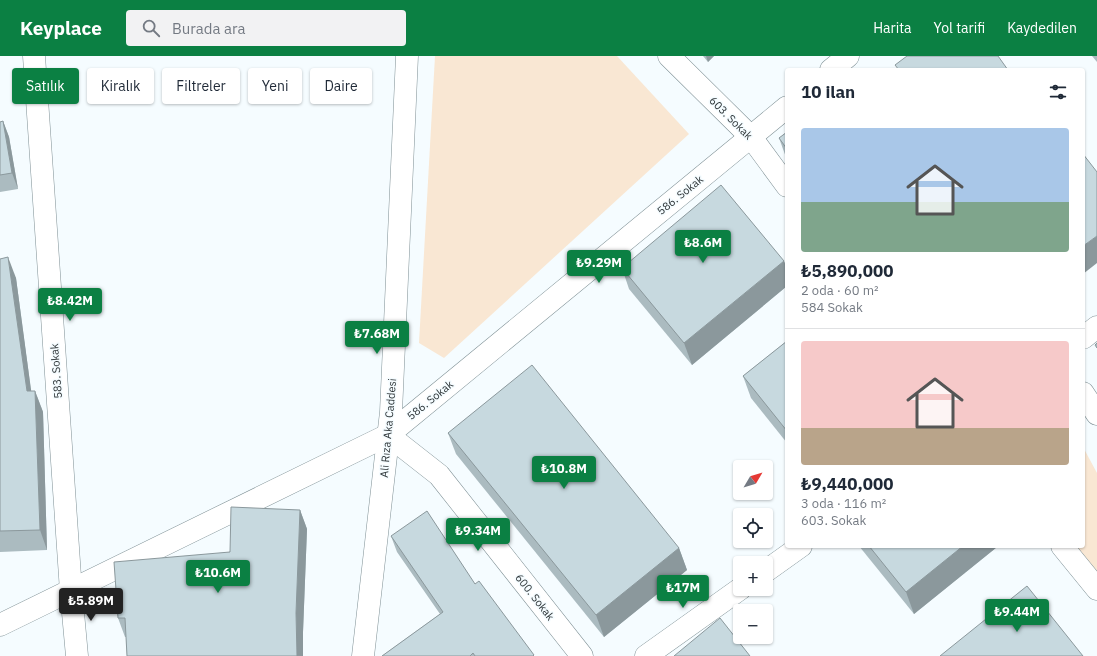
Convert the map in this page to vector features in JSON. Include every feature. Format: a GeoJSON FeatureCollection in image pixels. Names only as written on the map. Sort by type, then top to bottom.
{"type":"FeatureCollection","features":[{"type":"Feature","properties":{"kind":"street","name":"583. Sokak"},"geometry":{"type":"LineString","coordinates":[[34,56],[71,591],[77,656]]}},
{"type":"Feature","properties":{"kind":"street","name":"Ali Rıza Aka Caddesi"},"geometry":{"type":"LineString","coordinates":[[363,656],[392,396],[407,56]]}},
{"type":"Feature","properties":{"kind":"street","name":"603. Sokak"},"geometry":{"type":"LineString","coordinates":[[669,56],[751,137],[785,183]]}},
{"type":"Feature","properties":{"kind":"street"},"geometry":{"type":"LineString","coordinates":[[833,68],[848,56]]}},
{"type":"Feature","properties":{"kind":"street","name":"586. Sokak"},"geometry":{"type":"LineString","coordinates":[[0,625],[388,435],[785,108]]}},
{"type":"Feature","properties":{"kind":"street"},"geometry":{"type":"LineString","coordinates":[[1085,337],[1097,328]]}},
{"type":"Feature","properties":{"kind":"street"},"geometry":{"type":"LineString","coordinates":[[1085,396],[1097,414]]}},
{"type":"Feature","properties":{"kind":"street","name":"600. Sokak"},"geometry":{"type":"LineString","coordinates":[[388,435],[438,475],[582,656]]}},
{"type":"Feature","properties":{"kind":"street"},"geometry":{"type":"LineString","coordinates":[[773,566],[798,548]]}},
{"type":"Feature","properties":{"kind":"street"},"geometry":{"type":"LineString","coordinates":[[1064,548],[1097,589]]}},
{"type":"Feature","properties":{"kind":"street"},"geometry":{"type":"LineString","coordinates":[[646,656],[733,594]]}},
{"type":"Feature","properties":{"kind":"shaded area"},"geometry":{"type":"Polygon","coordinates":[[[435,56],[617,56],[689,134],[444,358],[419,343],[435,56]]]}},
{"type":"Feature","properties":{"kind":"shaded area"},"geometry":{"type":"Polygon","coordinates":[[[1085,451],[1097,473],[1097,573],[1077,548],[1085,548],[1085,451]]]}},
{"type":"Feature","properties":{"kind":"building"},"geometry":{"type":"Polygon","coordinates":[[[907,56],[998,56],[1007,68],[897,68],[895,65],[907,56]]]}},
{"type":"Feature","properties":{"kind":"building"},"geometry":{"type":"Polygon","coordinates":[[[3,121],[12,173],[0,175],[0,122],[3,121]]]}},
{"type":"Feature","properties":{"kind":"building"},"geometry":{"type":"Polygon","coordinates":[[[785,134],[785,146],[779,138],[785,134]]]}},
{"type":"Feature","properties":{"kind":"building"},"geometry":{"type":"Polygon","coordinates":[[[1085,157],[1097,172],[1097,236],[1085,245],[1085,157]]]}},
{"type":"Feature","properties":{"kind":"building"},"geometry":{"type":"Polygon","coordinates":[[[721,185],[784,261],[684,343],[622,268],[721,185]]]}},
{"type":"Feature","properties":{"kind":"building"},"geometry":{"type":"Polygon","coordinates":[[[8,257],[27,391],[35,391],[40,530],[0,531],[0,259],[8,257]]]}},
{"type":"Feature","properties":{"kind":"building"},"geometry":{"type":"Polygon","coordinates":[[[785,343],[785,428],[743,376],[785,343]]]}},
{"type":"Feature","properties":{"kind":"building"},"geometry":{"type":"Polygon","coordinates":[[[532,365],[679,548],[596,615],[448,433],[532,365]]]}},
{"type":"Feature","properties":{"kind":"building"},"geometry":{"type":"Polygon","coordinates":[[[231,507],[300,510],[296,613],[297,656],[127,656],[125,618],[118,618],[114,562],[230,552],[231,507]]]}},
{"type":"Feature","properties":{"kind":"building"},"geometry":{"type":"Polygon","coordinates":[[[427,511],[475,584],[479,581],[534,655],[533,656],[475,656],[473,653],[470,656],[382,656],[443,612],[391,536],[427,511]]]}},
{"type":"Feature","properties":{"kind":"building"},"geometry":{"type":"Polygon","coordinates":[[[871,548],[961,548],[906,592],[871,548]]]}},
{"type":"Feature","properties":{"kind":"building"},"geometry":{"type":"Polygon","coordinates":[[[1027,586],[1083,656],[940,656],[1027,586]]]}},
{"type":"Feature","properties":{"kind":"building"},"geometry":{"type":"Polygon","coordinates":[[[720,618],[733,634],[733,644],[741,644],[750,656],[674,656],[720,618]]]}}]}
